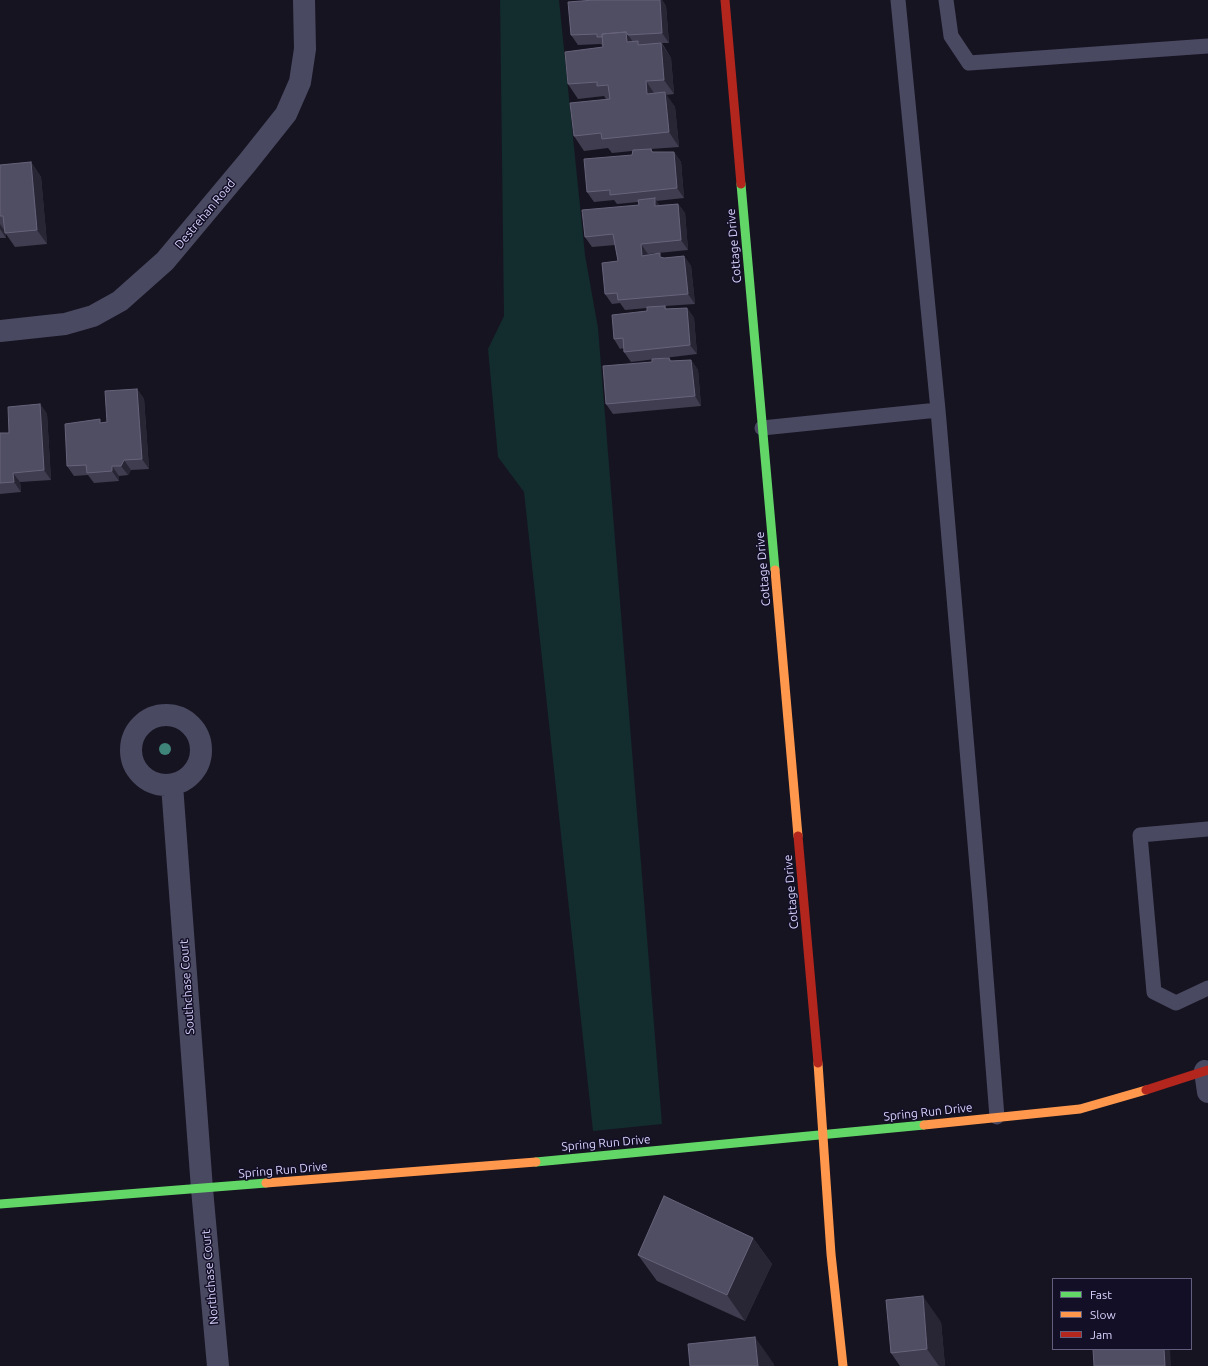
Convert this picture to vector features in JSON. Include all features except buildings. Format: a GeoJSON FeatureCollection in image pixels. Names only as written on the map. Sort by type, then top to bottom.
{"type":"FeatureCollection","features":[{"type":"Feature","properties":{"kind":"street","name":"Destrehan Road"},"geometry":{"type":"LineString","coordinates":[[0,332],[65,324],[93,316],[120,301],[165,261],[286,114],[300,82],[306,49],[304,0]]}},
{"type":"Feature","properties":{"kind":"street","name":"Cottage Drive"},"geometry":{"type":"LineString","coordinates":[[725,0],[824,1135],[831,1254],[842,1366]]}},
{"type":"Feature","properties":{"kind":"street","name":"Southchase Court"},"geometry":{"type":"LineString","coordinates":[[172,784],[202,1189]]}},
{"type":"Feature","properties":{"kind":"street","name":"Spring Run Drive"},"geometry":{"type":"LineString","coordinates":[[0,1204],[498,1165],[824,1135],[1080,1109],[1207,1077]]}},
{"type":"Feature","properties":{"kind":"street","name":"Northchase Court"},"geometry":{"type":"LineString","coordinates":[[202,1189],[218,1366]]}},
{"type":"Feature","properties":{"kind":"lane"},"geometry":{"type":"LineString","coordinates":[[898,0],[938,410],[997,1117]]}},
{"type":"Feature","properties":{"kind":"lane"},"geometry":{"type":"LineString","coordinates":[[946,0],[951,36],[969,63],[1208,46]]}},
{"type":"Feature","properties":{"kind":"lane"},"geometry":{"type":"LineString","coordinates":[[762,428],[938,410]]}},
{"type":"Feature","properties":{"kind":"lane"},"geometry":{"type":"LineString","coordinates":[[1208,829],[1140,835],[1154,992],[1176,1003],[1208,988]]}},
{"type":"Feature","properties":{"kind":"green space"},"geometry":{"type":"Polygon","coordinates":[[[500,0],[559,0],[585,255],[598,328],[662,1124],[593,1131],[524,492],[498,457],[488,349],[504,316],[500,0]]]}},
{"type":"Feature","properties":{"kind":"traffic: fast"},"geometry":{"type":"LineString","coordinates":[[741,184],[775,570]]}},
{"type":"Feature","properties":{"kind":"traffic: fast"},"geometry":{"type":"LineString","coordinates":[[536,1162],[924,1125]]}},
{"type":"Feature","properties":{"kind":"traffic: fast"},"geometry":{"type":"LineString","coordinates":[[0,1204],[266,1183]]}},
{"type":"Feature","properties":{"kind":"traffic: slow"},"geometry":{"type":"LineString","coordinates":[[775,570],[798,836]]}},
{"type":"Feature","properties":{"kind":"traffic: slow"},"geometry":{"type":"LineString","coordinates":[[818,1063],[831,1254],[843,1366]]}},
{"type":"Feature","properties":{"kind":"traffic: slow"},"geometry":{"type":"LineString","coordinates":[[924,1125],[1080,1109],[1146,1090]]}},
{"type":"Feature","properties":{"kind":"traffic: slow"},"geometry":{"type":"LineString","coordinates":[[266,1183],[536,1162]]}},
{"type":"Feature","properties":{"kind":"traffic: jam"},"geometry":{"type":"LineString","coordinates":[[725,0],[741,184]]}},
{"type":"Feature","properties":{"kind":"traffic: jam"},"geometry":{"type":"LineString","coordinates":[[798,836],[818,1063]]}},
{"type":"Feature","properties":{"kind":"traffic: jam"},"geometry":{"type":"LineString","coordinates":[[1146,1090],[1208,1070]]}}]}
